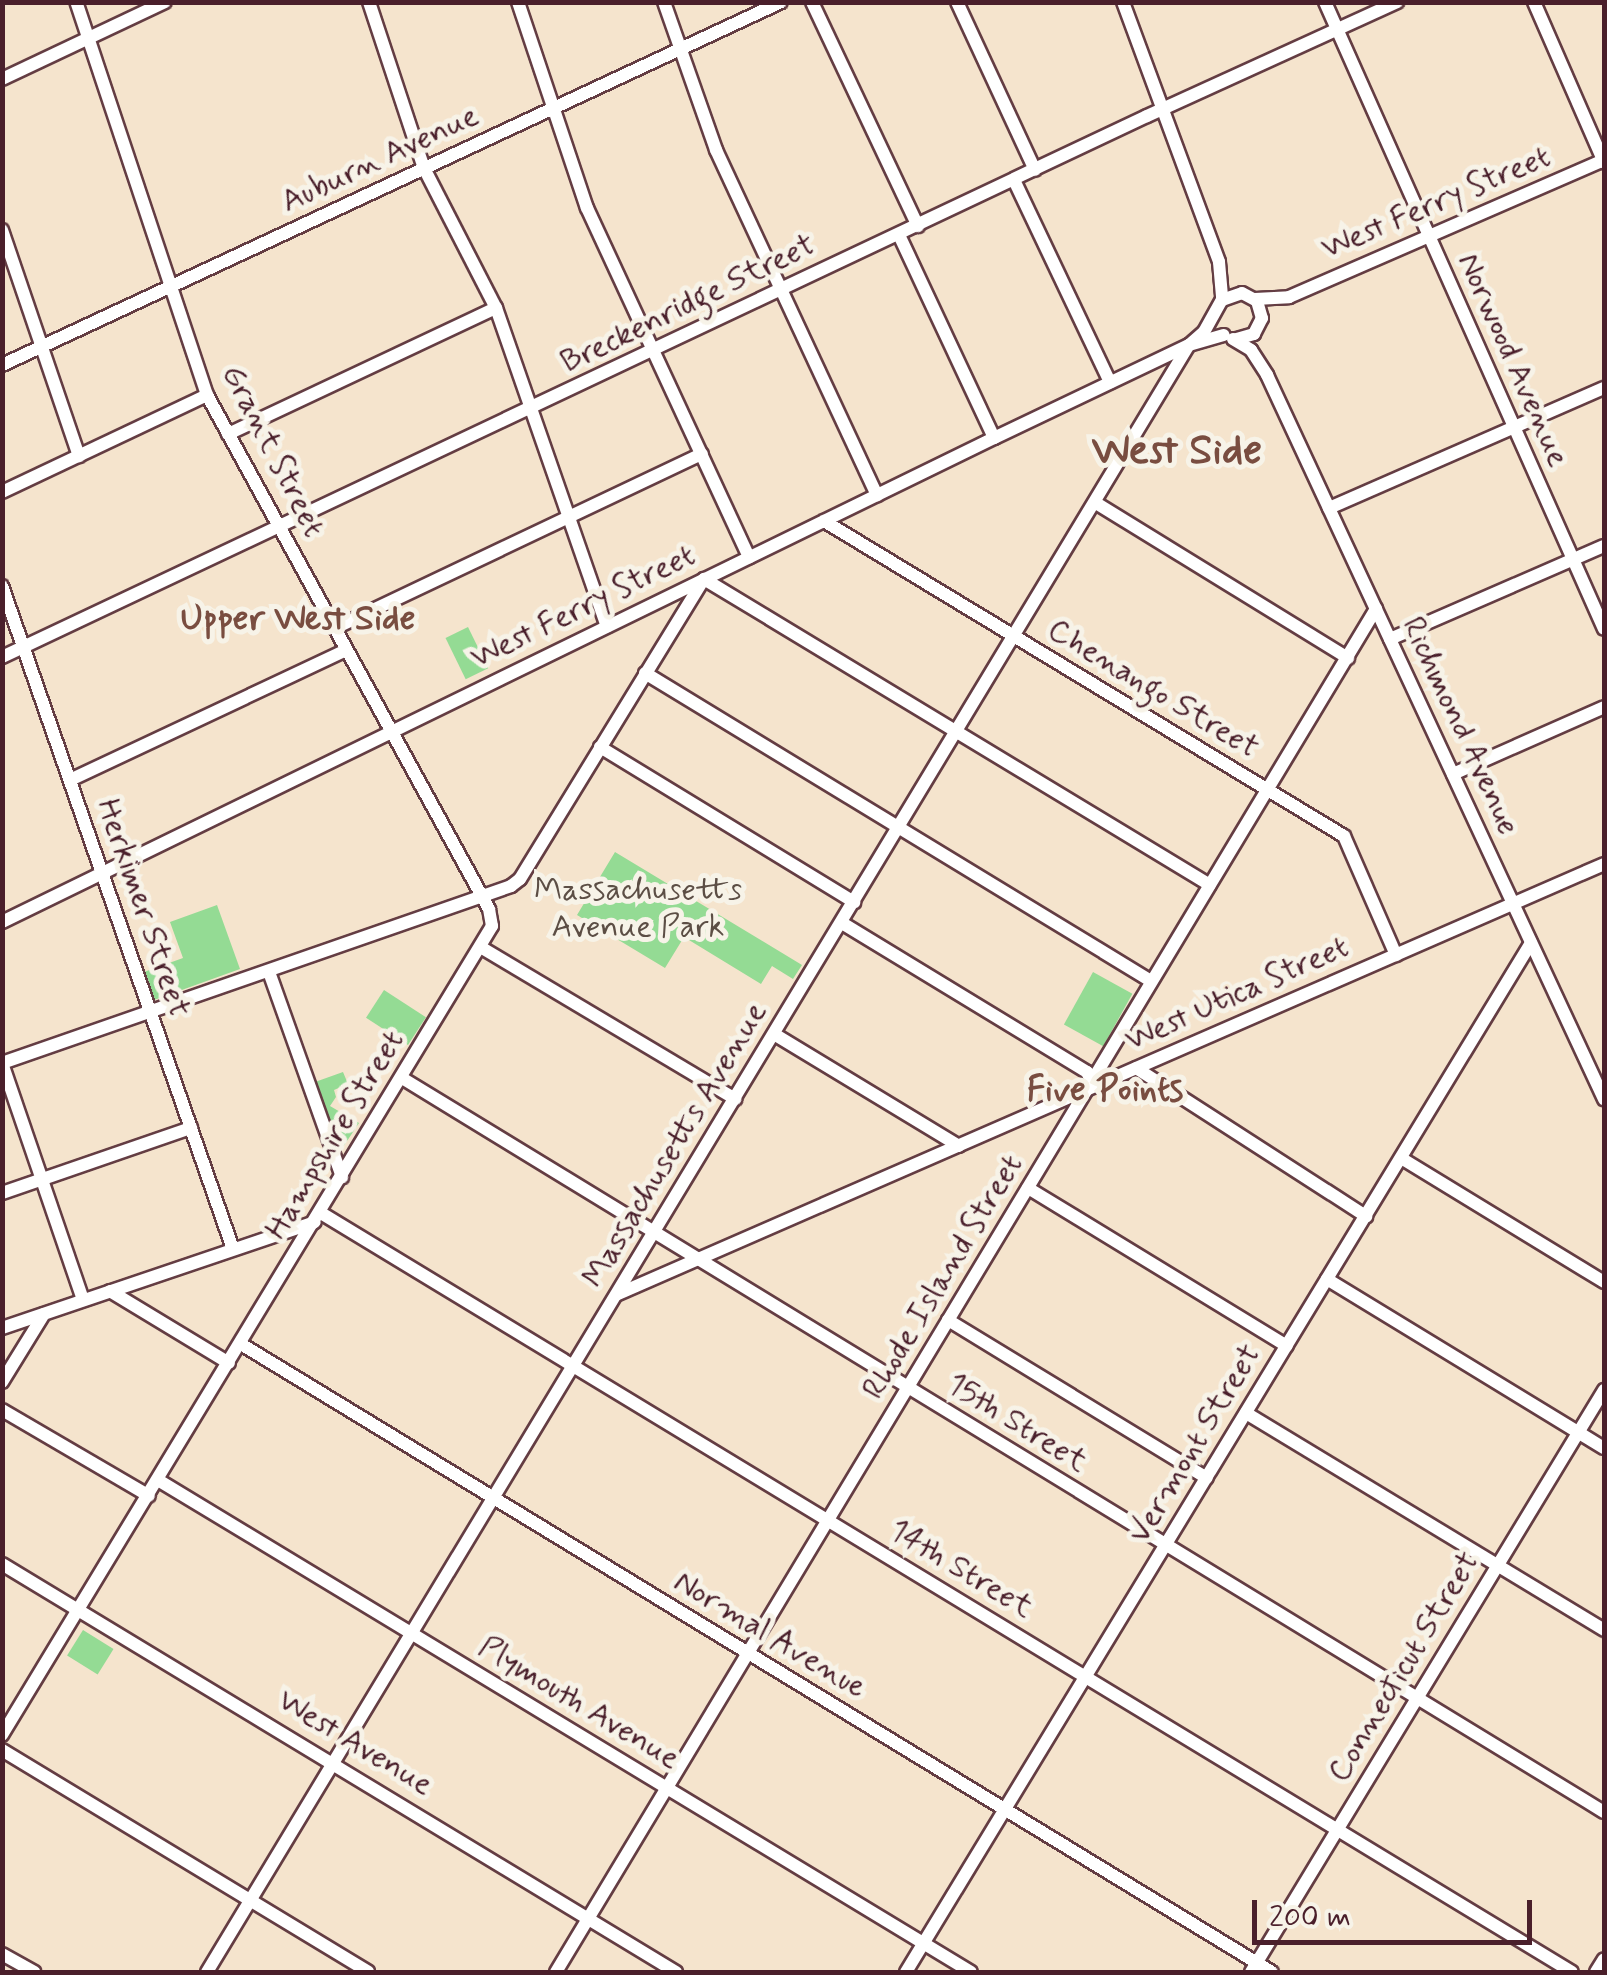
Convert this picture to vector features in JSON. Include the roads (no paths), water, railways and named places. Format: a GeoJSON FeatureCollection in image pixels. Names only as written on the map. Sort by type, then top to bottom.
{"type":"FeatureCollection","features":[{"type":"Feature","properties":{"kind":"street","name":"Grant Street"},"geometry":{"type":"LineString","coordinates":[[76,2],[207,395],[482,898]]}},
{"type":"Feature","properties":{"kind":"street"},"geometry":{"type":"LineString","coordinates":[[2,79],[165,2]]}},
{"type":"Feature","properties":{"kind":"street"},"geometry":{"type":"LineString","coordinates":[[369,2],[424,168],[496,308],[607,626]]}},
{"type":"Feature","properties":{"kind":"street"},"geometry":{"type":"LineString","coordinates":[[518,2],[587,208],[749,557]]}},
{"type":"Feature","properties":{"kind":"street"},"geometry":{"type":"LineString","coordinates":[[664,2],[716,150],[877,494]]}},
{"type":"Feature","properties":{"kind":"street","name":"Auburn Avenue"},"geometry":{"type":"LineString","coordinates":[[2,365],[780,2]]}},
{"type":"Feature","properties":{"kind":"street"},"geometry":{"type":"LineString","coordinates":[[812,2],[918,226]]}},
{"type":"Feature","properties":{"kind":"street"},"geometry":{"type":"LineString","coordinates":[[957,2],[1035,170]]}},
{"type":"Feature","properties":{"kind":"street"},"geometry":{"type":"LineString","coordinates":[[1122,2],[1220,262],[1222,300],[1215,314],[1230,337],[1247,338],[1260,323],[1248,296],[1220,262]]}},
{"type":"Feature","properties":{"kind":"street","name":"Norwood Avenue"},"geometry":{"type":"LineString","coordinates":[[1325,2],[1604,630]]}},
{"type":"Feature","properties":{"kind":"street","name":"Breckenridge Street"},"geometry":{"type":"LineString","coordinates":[[2,656],[24,649],[1162,109],[1397,2]]}},
{"type":"Feature","properties":{"kind":"street"},"geometry":{"type":"LineString","coordinates":[[1534,2],[1604,161]]}},
{"type":"Feature","properties":{"kind":"street","name":"West Ferry Street"},"geometry":{"type":"LineString","coordinates":[[1260,323],[1288,296],[1604,161]]}},
{"type":"Feature","properties":{"kind":"street"},"geometry":{"type":"LineString","coordinates":[[1014,180],[1110,382]]}},
{"type":"Feature","properties":{"kind":"street"},"geometry":{"type":"LineString","coordinates":[[2,230],[80,456]]}},
{"type":"Feature","properties":{"kind":"street"},"geometry":{"type":"LineString","coordinates":[[899,235],[994,438]]}},
{"type":"Feature","properties":{"kind":"street"},"geometry":{"type":"LineString","coordinates":[[1222,300],[1248,296]]}},
{"type":"Feature","properties":{"kind":"street","name":"West Ferry Street"},"geometry":{"type":"LineString","coordinates":[[1248,296],[1288,296]]}},
{"type":"Feature","properties":{"kind":"street"},"geometry":{"type":"LineString","coordinates":[[228,434],[496,308]]}},
{"type":"Feature","properties":{"kind":"street","name":"West Ferry Street"},"geometry":{"type":"LineString","coordinates":[[1190,345],[1215,314]]}},
{"type":"Feature","properties":{"kind":"street","name":"Richmond Avenue"},"geometry":{"type":"LineString","coordinates":[[1260,323],[1267,375]]}},
{"type":"Feature","properties":{"kind":"street","name":"West Ferry Street"},"geometry":{"type":"LineString","coordinates":[[2,922],[1110,382],[1190,345],[1230,337]]}},
{"type":"Feature","properties":{"kind":"street","name":"Richmond Avenue"},"geometry":{"type":"LineString","coordinates":[[1230,337],[1252,350],[1267,375],[1604,1100]]}},
{"type":"Feature","properties":{"kind":"street","name":"Massachusetts Avenue"},"geometry":{"type":"LineString","coordinates":[[207,1972],[1190,345]]}},
{"type":"Feature","properties":{"kind":"street"},"geometry":{"type":"LineString","coordinates":[[1329,508],[1604,388]]}},
{"type":"Feature","properties":{"kind":"street"},"geometry":{"type":"LineString","coordinates":[[2,492],[207,395]]}},
{"type":"Feature","properties":{"kind":"street"},"geometry":{"type":"LineString","coordinates":[[334,628],[702,454]]}},
{"type":"Feature","properties":{"kind":"street"},"geometry":{"type":"LineString","coordinates":[[1096,503],[1348,658]]}},
{"type":"Feature","properties":{"kind":"street","name":"Chenango Street"},"geometry":{"type":"LineString","coordinates":[[824,521],[1344,836],[1396,955]]}},
{"type":"Feature","properties":{"kind":"street"},"geometry":{"type":"LineString","coordinates":[[1390,639],[1604,546]]}},
{"type":"Feature","properties":{"kind":"street"},"geometry":{"type":"LineString","coordinates":[[83,1300],[3,1063],[482,898],[520,880],[704,579],[1210,885]]}},
{"type":"Feature","properties":{"kind":"street","name":"Herkimer Street"},"geometry":{"type":"LineString","coordinates":[[2,586],[233,1248]]}},
{"type":"Feature","properties":{"kind":"street","name":"Rhode Island Street"},"geometry":{"type":"LineString","coordinates":[[556,1972],[1093,1086],[1151,982],[1376,609]]}},
{"type":"Feature","properties":{"kind":"street"},"geometry":{"type":"LineString","coordinates":[[70,780],[346,650]]}},
{"type":"Feature","properties":{"kind":"street"},"geometry":{"type":"LineString","coordinates":[[645,674],[1151,982]]}},
{"type":"Feature","properties":{"kind":"street"},"geometry":{"type":"LineString","coordinates":[[1452,774],[1604,708]]}},
{"type":"Feature","properties":{"kind":"street"},"geometry":{"type":"LineString","coordinates":[[600,747],[854,902]]}},
{"type":"Feature","properties":{"kind":"street","name":"West Utica Street"},"geometry":{"type":"LineString","coordinates":[[616,1296],[1604,864]]}},
{"type":"Feature","properties":{"kind":"street","name":"Hampshire Street"},"geometry":{"type":"LineString","coordinates":[[2,1735],[482,948],[492,926],[482,898]]}},
{"type":"Feature","properties":{"kind":"street"},"geometry":{"type":"LineString","coordinates":[[842,923],[1087,1072],[1093,1086]]}},
{"type":"Feature","properties":{"kind":"street","name":"Vermont Street"},"geometry":{"type":"LineString","coordinates":[[906,1972],[1531,943]]}},
{"type":"Feature","properties":{"kind":"street"},"geometry":{"type":"LineString","coordinates":[[482,948],[735,1099]]}},
{"type":"Feature","properties":{"kind":"street"},"geometry":{"type":"LineString","coordinates":[[269,972],[342,1178]]}},
{"type":"Feature","properties":{"kind":"street"},"geometry":{"type":"LineString","coordinates":[[774,1034],[959,1146]]}},
{"type":"Feature","properties":{"kind":"street"},"geometry":{"type":"LineString","coordinates":[[1136,1068],[1366,1216]]}},
{"type":"Feature","properties":{"kind":"street","name":"15th Street"},"geometry":{"type":"LineString","coordinates":[[402,1078],[1604,1812]]}},
{"type":"Feature","properties":{"kind":"street"},"geometry":{"type":"LineString","coordinates":[[2,1193],[191,1128]]}},
{"type":"Feature","properties":{"kind":"street"},"geometry":{"type":"LineString","coordinates":[[1401,1158],[1604,1282]]}},
{"type":"Feature","properties":{"kind":"street"},"geometry":{"type":"LineString","coordinates":[[1028,1188],[1286,1346]]}},
{"type":"Feature","properties":{"kind":"street"},"geometry":{"type":"LineString","coordinates":[[2,1328],[318,1218]]}},
{"type":"Feature","properties":{"kind":"street","name":"14th Street"},"geometry":{"type":"LineString","coordinates":[[318,1218],[574,1365],[1572,1972]]}},
{"type":"Feature","properties":{"kind":"street"},"geometry":{"type":"LineString","coordinates":[[1327,1280],[1604,1448]]}},
{"type":"Feature","properties":{"kind":"street"},"geometry":{"type":"LineString","coordinates":[[110,1291],[229,1363]]}},
{"type":"Feature","properties":{"kind":"street"},"geometry":{"type":"LineString","coordinates":[[2,1382],[44,1314]]}},
{"type":"Feature","properties":{"kind":"street"},"geometry":{"type":"LineString","coordinates":[[948,1320],[1206,1478]]}},
{"type":"Feature","properties":{"kind":"street","name":"Normal Avenue"},"geometry":{"type":"LineString","coordinates":[[240,1344],[1005,1809],[1254,1968],[1272,1972]]}},
{"type":"Feature","properties":{"kind":"street","name":"Connecticut Street"},"geometry":{"type":"LineString","coordinates":[[1254,1968],[1604,1390]]}},
{"type":"Feature","properties":{"kind":"street"},"geometry":{"type":"LineString","coordinates":[[2,1410],[149,1496]]}},
{"type":"Feature","properties":{"kind":"street"},"geometry":{"type":"LineString","coordinates":[[1246,1413],[1604,1630]]}},
{"type":"Feature","properties":{"kind":"street","name":"Plymouth Avenue"},"geometry":{"type":"LineString","coordinates":[[158,1480],[971,1972]]}},
{"type":"Feature","properties":{"kind":"street","name":"West Avenue"},"geometry":{"type":"LineString","coordinates":[[2,1564],[676,1972]]}},
{"type":"Feature","properties":{"kind":"street"},"geometry":{"type":"LineString","coordinates":[[2,1750],[368,1972]]}},
{"type":"Feature","properties":{"kind":"street"},"geometry":{"type":"LineString","coordinates":[[2,1954],[34,1972]]}},
{"type":"Feature","properties":{"kind":"street"},"geometry":{"type":"LineString","coordinates":[[1596,1972],[1604,1959]]}},
{"type":"Feature","properties":{"kind":"district","name":"West Side"},"geometry":{"type":"Point","coordinates":[1177,452]}},
{"type":"Feature","properties":{"kind":"district","name":"Upper West Side"},"geometry":{"type":"Point","coordinates":[298,619]}},
{"type":"Feature","properties":{"kind":"district","name":"Five Points"},"geometry":{"type":"Point","coordinates":[1105,1090]}},
{"type":"Feature","properties":{"kind":"park label","name":"Massachusetts Avenue Park"},"geometry":{"type":"Point","coordinates":[638,910]}}]}
